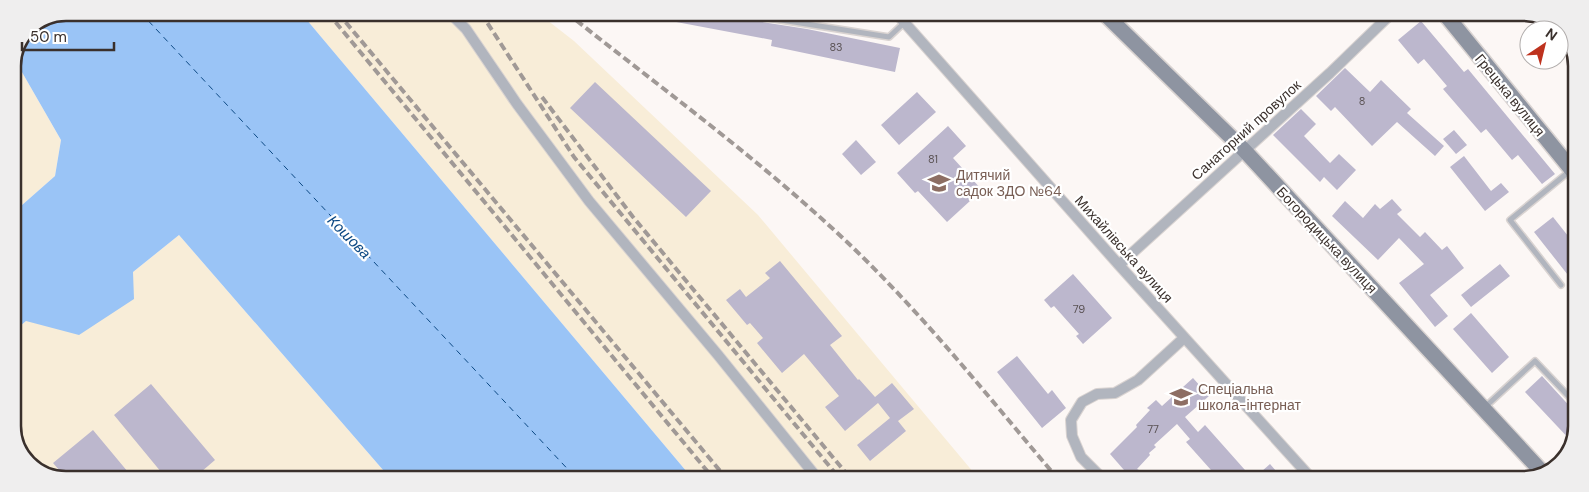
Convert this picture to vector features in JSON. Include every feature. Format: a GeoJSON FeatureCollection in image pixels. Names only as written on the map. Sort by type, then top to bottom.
{"type":"FeatureCollection","features":[{"type":"Feature","properties":{"kind":"street"},"geometry":{"type":"LineString","coordinates":[[458,21],[466,29],[589,201],[718,355],[812,471]]}},
{"type":"Feature","properties":{"kind":"street","name":"Богородицька вулиця"},"geometry":{"type":"LineString","coordinates":[[1112,21],[1244,150],[1538,468]]}},
{"type":"Feature","properties":{"kind":"street","name":"Санаторний провулок"},"geometry":{"type":"LineString","coordinates":[[1119,265],[1384,21]]}},
{"type":"Feature","properties":{"kind":"street","name":"Грецька вулиця"},"geometry":{"type":"LineString","coordinates":[[1451,21],[1568,165]]}},
{"type":"Feature","properties":{"kind":"street","name":"Михайлівська вулиця"},"geometry":{"type":"LineString","coordinates":[[905,22],[1119,265],[1305,471]]}},
{"type":"Feature","properties":{"kind":"street"},"geometry":{"type":"LineString","coordinates":[[1095,471],[1081,457],[1072,436],[1071,420],[1082,402],[1097,394],[1115,392],[1138,380],[1184,338]]}},
{"type":"Feature","properties":{"kind":"lane"},"geometry":{"type":"LineString","coordinates":[[789,21],[889,36],[905,22]]}},
{"type":"Feature","properties":{"kind":"lane"},"geometry":{"type":"LineString","coordinates":[[1561,285],[1510,220],[1568,176]]}},
{"type":"Feature","properties":{"kind":"lane"},"geometry":{"type":"LineString","coordinates":[[1484,409],[1535,361],[1568,396]]}},
{"type":"Feature","properties":{"kind":"shaded area"},"geometry":{"type":"Polygon","coordinates":[[[308,21],[548,21],[574,41],[758,215],[972,471],[686,471],[308,21]]]}},
{"type":"Feature","properties":{"kind":"shaded area"},"geometry":{"type":"Polygon","coordinates":[[[21,70],[61,140],[55,176],[21,206],[21,70]]]}},
{"type":"Feature","properties":{"kind":"shaded area"},"geometry":{"type":"Polygon","coordinates":[[[179,235],[384,471],[66,471],[46,466],[37,460],[27,448],[21,429],[21,325],[26,321],[133,272],[179,235]]]}},
{"type":"Feature","properties":{"kind":"water","name":"Кошова"},"geometry":{"type":"Polygon","coordinates":[[[66,21],[308,21],[686,471],[384,471],[179,235],[133,272],[134,299],[79,335],[26,321],[21,325],[21,206],[55,176],[61,140],[21,70],[22,57],[29,41],[34,34],[49,25],[66,21]]]}},
{"type":"Feature","properties":{"kind":"building"},"geometry":{"type":"Polygon","coordinates":[[[671,21],[756,21],[807,29],[900,48],[895,72],[771,46],[772,40],[671,21]]]}},
{"type":"Feature","properties":{"kind":"building"},"geometry":{"type":"Polygon","coordinates":[[[1421,21],[1464,72],[1468,69],[1555,174],[1542,184],[1518,155],[1512,160],[1486,129],[1481,133],[1443,89],[1447,86],[1424,59],[1418,64],[1398,40],[1421,21]]]}},
{"type":"Feature","properties":{"kind":"building"},"geometry":{"type":"Polygon","coordinates":[[[1345,68],[1370,92],[1381,80],[1411,109],[1407,113],[1444,146],[1435,156],[1397,122],[1372,146],[1335,107],[1331,111],[1316,96],[1345,68]]]}},
{"type":"Feature","properties":{"kind":"building"},"geometry":{"type":"Polygon","coordinates":[[[595,82],[711,191],[686,217],[570,108],[595,82]]]}},
{"type":"Feature","properties":{"kind":"building"},"geometry":{"type":"Polygon","coordinates":[[[917,92],[936,112],[899,145],[881,125],[917,92]]]}},
{"type":"Feature","properties":{"kind":"building"},"geometry":{"type":"Polygon","coordinates":[[[1301,109],[1316,124],[1304,136],[1330,163],[1339,154],[1356,170],[1337,190],[1324,177],[1320,182],[1273,135],[1301,109]]]}},
{"type":"Feature","properties":{"kind":"building"},"geometry":{"type":"Polygon","coordinates":[[[948,126],[966,146],[953,158],[982,190],[947,222],[918,191],[915,193],[897,173],[948,126]]]}},
{"type":"Feature","properties":{"kind":"building"},"geometry":{"type":"Polygon","coordinates":[[[1454,130],[1467,145],[1456,154],[1443,139],[1454,130]]]}},
{"type":"Feature","properties":{"kind":"building"},"geometry":{"type":"Polygon","coordinates":[[[856,140],[876,162],[861,175],[842,154],[856,140]]]}},
{"type":"Feature","properties":{"kind":"building"},"geometry":{"type":"Polygon","coordinates":[[[1464,156],[1491,191],[1501,183],[1509,192],[1485,211],[1450,167],[1464,156]]]}},
{"type":"Feature","properties":{"kind":"building"},"geometry":{"type":"Polygon","coordinates":[[[1392,199],[1402,210],[1397,214],[1420,237],[1425,232],[1442,250],[1447,246],[1464,268],[1430,295],[1448,316],[1435,327],[1399,283],[1424,264],[1399,238],[1378,260],[1332,216],[1345,201],[1363,218],[1375,204],[1380,209],[1392,199]]]}},
{"type":"Feature","properties":{"kind":"building"},"geometry":{"type":"Polygon","coordinates":[[[1553,217],[1568,236],[1568,275],[1534,232],[1553,217]]]}},
{"type":"Feature","properties":{"kind":"building"},"geometry":{"type":"Polygon","coordinates":[[[780,261],[842,336],[830,345],[858,380],[875,397],[892,383],[914,409],[898,421],[906,431],[870,461],[857,445],[890,418],[878,403],[845,431],[825,407],[839,396],[804,354],[782,373],[757,343],[763,338],[750,323],[747,325],[726,300],[740,289],[746,297],[770,278],[765,273],[780,261]]]}},
{"type":"Feature","properties":{"kind":"building"},"geometry":{"type":"Polygon","coordinates":[[[1500,264],[1510,276],[1471,307],[1461,295],[1500,264]]]}},
{"type":"Feature","properties":{"kind":"building"},"geometry":{"type":"Polygon","coordinates":[[[1073,274],[1112,318],[1083,344],[1076,336],[1079,334],[1054,306],[1051,308],[1044,300],[1073,274]]]}},
{"type":"Feature","properties":{"kind":"building"},"geometry":{"type":"Polygon","coordinates":[[[1471,313],[1509,357],[1492,373],[1453,329],[1471,313]]]}},
{"type":"Feature","properties":{"kind":"building"},"geometry":{"type":"Polygon","coordinates":[[[1017,356],[1048,394],[1052,390],[1066,408],[1042,428],[997,372],[1017,356]]]}},
{"type":"Feature","properties":{"kind":"building"},"geometry":{"type":"Polygon","coordinates":[[[1542,376],[1568,404],[1566,436],[1525,392],[1542,376]]]}},
{"type":"Feature","properties":{"kind":"building"},"geometry":{"type":"Polygon","coordinates":[[[1193,378],[1209,396],[1185,417],[1198,432],[1205,425],[1246,471],[1212,471],[1186,442],[1190,439],[1177,424],[1154,445],[1156,447],[1137,469],[1138,471],[1125,471],[1110,454],[1137,427],[1136,425],[1150,410],[1147,408],[1156,400],[1162,406],[1193,378]]]}},
{"type":"Feature","properties":{"kind":"building"},"geometry":{"type":"Polygon","coordinates":[[[151,384],[215,460],[202,471],[160,471],[114,415],[151,384]]]}},
{"type":"Feature","properties":{"kind":"building"},"geometry":{"type":"Polygon","coordinates":[[[93,430],[127,471],[66,471],[59,470],[53,463],[93,430]]]}},
{"type":"Feature","properties":{"kind":"building"},"geometry":{"type":"Polygon","coordinates":[[[1270,464],[1276,471],[1262,471],[1270,464]]]}},
{"type":"Feature","properties":{"kind":"ferry route"},"geometry":{"type":"LineString","coordinates":[[148,21],[569,471]]}},
{"type":"Feature","properties":{"kind":"railway"},"geometry":{"type":"LineString","coordinates":[[335,21],[707,471]]}},
{"type":"Feature","properties":{"kind":"railway"},"geometry":{"type":"LineString","coordinates":[[345,21],[720,471]]}},
{"type":"Feature","properties":{"kind":"railway"},"geometry":{"type":"LineString","coordinates":[[486,21],[574,157],[833,471]]}},
{"type":"Feature","properties":{"kind":"railway"},"geometry":{"type":"LineString","coordinates":[[577,21],[745,153],[814,211],[847,242],[930,328],[1051,471]]}},
{"type":"Feature","properties":{"kind":"railway"},"geometry":{"type":"LineString","coordinates":[[542,97],[633,217],[844,471]]}},
{"type":"Feature","properties":{"kind":"place","name":"Дитячий садок ЗДО №64"},"geometry":{"type":"Point","coordinates":[939,183]}},
{"type":"Feature","properties":{"kind":"place","name":"Спеціальна школа-інтернат"},"geometry":{"type":"Point","coordinates":[1181,397]}}]}
